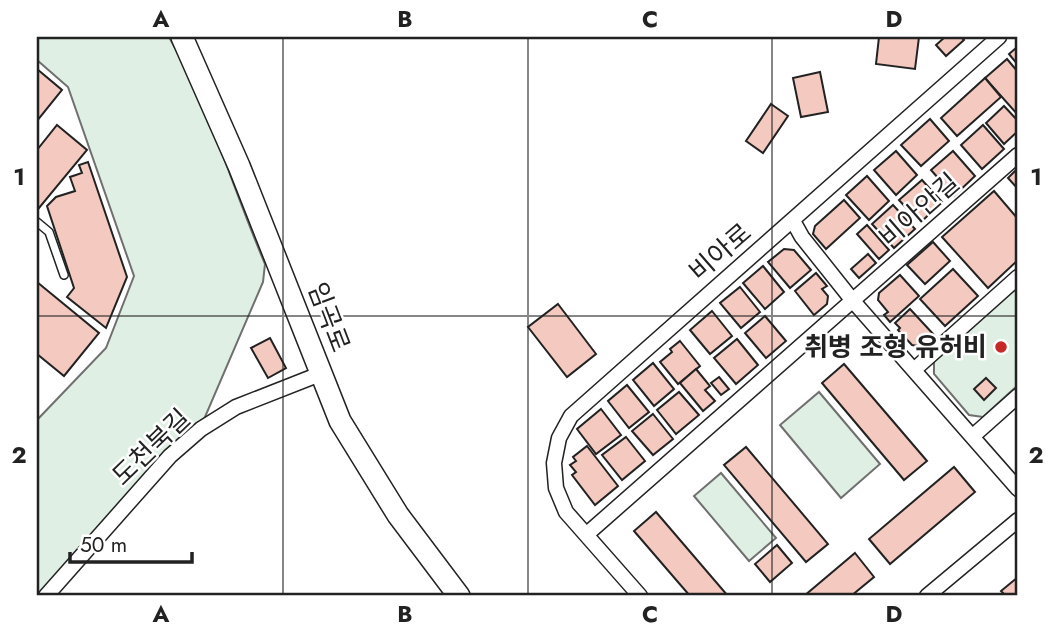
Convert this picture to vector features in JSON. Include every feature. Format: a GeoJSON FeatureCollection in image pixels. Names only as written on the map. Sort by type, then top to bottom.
{"type":"FeatureCollection","features":[{"type":"Feature","properties":{"kind":"main road","name":"임곡로"},"geometry":{"type":"LineString","coordinates":[[182,37],[244,178],[340,421],[398,514],[459,596]]}},
{"type":"Feature","properties":{"kind":"street","name":"비아로"},"geometry":{"type":"LineString","coordinates":[[640,596],[566,512],[556,488],[554,463],[559,438],[571,416],[999,37]]}},
{"type":"Feature","properties":{"kind":"street","name":"비아안길"},"geometry":{"type":"LineString","coordinates":[[853,301],[1018,155]]}},
{"type":"Feature","properties":{"kind":"street"},"geometry":{"type":"LineString","coordinates":[[793,220],[802,237],[853,301],[1018,489]]}},
{"type":"Feature","properties":{"kind":"street"},"geometry":{"type":"LineString","coordinates":[[915,369],[1018,277]]}},
{"type":"Feature","properties":{"kind":"street"},"geometry":{"type":"LineString","coordinates":[[587,534],[853,301]]}},
{"type":"Feature","properties":{"kind":"street","name":"도천북길"},"geometry":{"type":"LineString","coordinates":[[46,596],[170,456],[201,429],[236,407],[320,374]]}},
{"type":"Feature","properties":{"kind":"street"},"geometry":{"type":"LineString","coordinates":[[973,436],[1018,396]]}},
{"type":"Feature","properties":{"kind":"street"},"geometry":{"type":"LineString","coordinates":[[927,596],[1018,520]]}},
{"type":"Feature","properties":{"kind":"lane"},"geometry":{"type":"LineString","coordinates":[[37,222],[49,232],[64,275]]}},
{"type":"Feature","properties":{"kind":"green space"},"geometry":{"type":"Polygon","coordinates":[[[37,37],[169,37],[209,120],[265,264],[263,282],[202,424],[44,596],[37,596],[37,420],[106,348],[134,276],[68,87],[37,60],[37,37]]]}},
{"type":"Feature","properties":{"kind":"green space"},"geometry":{"type":"Polygon","coordinates":[[[1018,285],[1018,385],[983,417],[969,415],[934,374],[934,361],[1018,285]]]}},
{"type":"Feature","properties":{"kind":"green space"},"geometry":{"type":"Polygon","coordinates":[[[819,392],[880,464],[841,498],[780,425],[819,392]]]}},
{"type":"Feature","properties":{"kind":"green space"},"geometry":{"type":"Polygon","coordinates":[[[721,473],[776,538],[749,561],[694,496],[721,473]]]}},
{"type":"Feature","properties":{"kind":"building"},"geometry":{"type":"Polygon","coordinates":[[[879,37],[919,37],[915,69],[876,64],[879,37]]]}},
{"type":"Feature","properties":{"kind":"building"},"geometry":{"type":"Polygon","coordinates":[[[945,37],[961,37],[964,40],[946,56],[936,45],[945,37]]]}},
{"type":"Feature","properties":{"kind":"building"},"geometry":{"type":"Polygon","coordinates":[[[1018,48],[1018,65],[1009,54],[1018,48]]]}},
{"type":"Feature","properties":{"kind":"building"},"geometry":{"type":"Polygon","coordinates":[[[1007,59],[1018,72],[1018,115],[985,78],[1007,59]]]}},
{"type":"Feature","properties":{"kind":"building"},"geometry":{"type":"Polygon","coordinates":[[[37,69],[62,90],[37,121],[37,69]]]}},
{"type":"Feature","properties":{"kind":"building"},"geometry":{"type":"Polygon","coordinates":[[[820,72],[828,112],[801,117],[793,78],[820,72]]]}},
{"type":"Feature","properties":{"kind":"building"},"geometry":{"type":"Polygon","coordinates":[[[985,78],[1001,97],[957,136],[941,118],[985,78]]]}},
{"type":"Feature","properties":{"kind":"building"},"geometry":{"type":"Polygon","coordinates":[[[771,104],[788,116],[763,153],[746,141],[771,104]]]}},
{"type":"Feature","properties":{"kind":"building"},"geometry":{"type":"Polygon","coordinates":[[[1004,106],[1018,121],[1018,131],[1004,144],[986,123],[1004,106]]]}},
{"type":"Feature","properties":{"kind":"building"},"geometry":{"type":"Polygon","coordinates":[[[930,119],[949,141],[921,166],[901,145],[930,119]]]}},
{"type":"Feature","properties":{"kind":"building"},"geometry":{"type":"Polygon","coordinates":[[[57,125],[87,150],[39,208],[37,150],[57,125]]]}},
{"type":"Feature","properties":{"kind":"building"},"geometry":{"type":"Polygon","coordinates":[[[983,125],[1004,149],[982,169],[961,145],[983,125]]]}},
{"type":"Feature","properties":{"kind":"building"},"geometry":{"type":"Polygon","coordinates":[[[896,151],[917,175],[896,195],[874,170],[896,151]]]}},
{"type":"Feature","properties":{"kind":"building"},"geometry":{"type":"Polygon","coordinates":[[[953,151],[975,176],[954,196],[931,170],[953,151]]]}},
{"type":"Feature","properties":{"kind":"building"},"geometry":{"type":"Polygon","coordinates":[[[88,162],[127,277],[106,328],[67,297],[74,288],[47,206],[56,197],[75,191],[70,177],[82,173],[79,165],[88,162]]]}},
{"type":"Feature","properties":{"kind":"building"},"geometry":{"type":"Polygon","coordinates":[[[1018,168],[1018,189],[1008,178],[1018,168]]]}},
{"type":"Feature","properties":{"kind":"building"},"geometry":{"type":"Polygon","coordinates":[[[867,176],[889,201],[869,220],[846,195],[867,176]]]}},
{"type":"Feature","properties":{"kind":"building"},"geometry":{"type":"Polygon","coordinates":[[[922,180],[942,202],[920,223],[899,200],[922,180]]]}},
{"type":"Feature","properties":{"kind":"building"},"geometry":{"type":"Polygon","coordinates":[[[994,191],[1018,219],[1018,260],[988,288],[942,237],[994,191]]]}},
{"type":"Feature","properties":{"kind":"building"},"geometry":{"type":"Polygon","coordinates":[[[844,200],[860,218],[826,249],[813,234],[815,226],[844,200]]]}},
{"type":"Feature","properties":{"kind":"building"},"geometry":{"type":"Polygon","coordinates":[[[893,205],[915,229],[894,248],[872,224],[893,205]]]}},
{"type":"Feature","properties":{"kind":"building"},"geometry":{"type":"Polygon","coordinates":[[[867,225],[889,250],[879,259],[857,234],[867,225]]]}},
{"type":"Feature","properties":{"kind":"building"},"geometry":{"type":"Polygon","coordinates":[[[933,242],[950,261],[925,284],[907,265],[933,242]]]}},
{"type":"Feature","properties":{"kind":"building"},"geometry":{"type":"Polygon","coordinates":[[[784,249],[794,250],[811,270],[790,288],[768,262],[784,249]]]}},
{"type":"Feature","properties":{"kind":"building"},"geometry":{"type":"Polygon","coordinates":[[[868,254],[876,263],[859,278],[851,269],[868,254]]]}},
{"type":"Feature","properties":{"kind":"building"},"geometry":{"type":"Polygon","coordinates":[[[763,266],[784,292],[765,309],[743,283],[763,266]]]}},
{"type":"Feature","properties":{"kind":"building"},"geometry":{"type":"Polygon","coordinates":[[[953,269],[978,296],[945,326],[920,299],[953,269]]]}},
{"type":"Feature","properties":{"kind":"building"},"geometry":{"type":"Polygon","coordinates":[[[816,273],[827,286],[822,289],[828,296],[827,304],[814,315],[795,291],[816,273]]]}},
{"type":"Feature","properties":{"kind":"building"},"geometry":{"type":"Polygon","coordinates":[[[900,275],[919,296],[890,322],[884,315],[888,312],[878,300],[879,293],[900,275]]]}},
{"type":"Feature","properties":{"kind":"building"},"geometry":{"type":"Polygon","coordinates":[[[37,282],[99,333],[64,376],[37,354],[37,282]]]}},
{"type":"Feature","properties":{"kind":"building"},"geometry":{"type":"Polygon","coordinates":[[[740,287],[760,312],[741,328],[720,303],[740,287]]]}},
{"type":"Feature","properties":{"kind":"building"},"geometry":{"type":"Polygon","coordinates":[[[558,304],[596,354],[567,377],[528,327],[558,304]]]}},
{"type":"Feature","properties":{"kind":"building"},"geometry":{"type":"Polygon","coordinates":[[[910,309],[935,336],[923,347],[912,345],[895,323],[910,309]]]}},
{"type":"Feature","properties":{"kind":"building"},"geometry":{"type":"Polygon","coordinates":[[[712,311],[732,336],[710,354],[690,330],[712,311]]]}},
{"type":"Feature","properties":{"kind":"building"},"geometry":{"type":"Polygon","coordinates":[[[765,316],[786,341],[766,358],[745,333],[765,316]]]}},
{"type":"Feature","properties":{"kind":"building"},"geometry":{"type":"Polygon","coordinates":[[[270,338],[286,368],[268,378],[251,348],[270,338]]]}},
{"type":"Feature","properties":{"kind":"building"},"geometry":{"type":"Polygon","coordinates":[[[737,339],[758,365],[736,384],[714,358],[737,339]]]}},
{"type":"Feature","properties":{"kind":"building"},"geometry":{"type":"Polygon","coordinates":[[[680,341],[700,366],[678,384],[660,362],[680,341]]]}},
{"type":"Feature","properties":{"kind":"building"},"geometry":{"type":"Polygon","coordinates":[[[653,363],[674,389],[654,406],[633,380],[653,363]]]}},
{"type":"Feature","properties":{"kind":"building"},"geometry":{"type":"Polygon","coordinates":[[[844,364],[927,461],[904,480],[822,383],[844,364]]]}},
{"type":"Feature","properties":{"kind":"building"},"geometry":{"type":"Polygon","coordinates":[[[696,369],[710,386],[705,390],[715,401],[703,411],[680,383],[696,369]]]}},
{"type":"Feature","properties":{"kind":"building"},"geometry":{"type":"Polygon","coordinates":[[[719,377],[729,389],[721,395],[711,383],[719,377]]]}},
{"type":"Feature","properties":{"kind":"building"},"geometry":{"type":"Polygon","coordinates":[[[986,378],[996,388],[984,400],[974,389],[986,378]]]}},
{"type":"Feature","properties":{"kind":"building"},"geometry":{"type":"Polygon","coordinates":[[[627,385],[649,412],[629,428],[608,401],[627,385]]]}},
{"type":"Feature","properties":{"kind":"building"},"geometry":{"type":"Polygon","coordinates":[[[679,392],[699,415],[676,434],[657,410],[679,392]]]}},
{"type":"Feature","properties":{"kind":"building"},"geometry":{"type":"Polygon","coordinates":[[[601,409],[621,435],[596,454],[577,429],[601,409]]]}},
{"type":"Feature","properties":{"kind":"building"},"geometry":{"type":"Polygon","coordinates":[[[653,414],[673,439],[653,455],[632,431],[653,414]]]}},
{"type":"Feature","properties":{"kind":"building"},"geometry":{"type":"Polygon","coordinates":[[[626,437],[645,461],[622,480],[602,455],[626,437]]]}},
{"type":"Feature","properties":{"kind":"building"},"geometry":{"type":"Polygon","coordinates":[[[587,446],[618,486],[595,505],[572,475],[576,472],[570,465],[576,461],[573,457],[587,446]]]}},
{"type":"Feature","properties":{"kind":"building"},"geometry":{"type":"Polygon","coordinates":[[[746,447],[828,544],[806,562],[724,465],[746,447]]]}},
{"type":"Feature","properties":{"kind":"building"},"geometry":{"type":"Polygon","coordinates":[[[954,467],[975,492],[890,564],[869,539],[954,467]]]}},
{"type":"Feature","properties":{"kind":"building"},"geometry":{"type":"Polygon","coordinates":[[[656,512],[728,596],[690,596],[634,531],[656,512]]]}},
{"type":"Feature","properties":{"kind":"building"},"geometry":{"type":"Polygon","coordinates":[[[777,545],[792,563],[770,582],[755,564],[777,545]]]}},
{"type":"Feature","properties":{"kind":"building"},"geometry":{"type":"Polygon","coordinates":[[[855,553],[874,577],[851,596],[804,596],[855,553]]]}},
{"type":"Feature","properties":{"kind":"building"},"geometry":{"type":"Polygon","coordinates":[[[1018,577],[1018,596],[1006,596],[1001,591],[1018,577]]]}},
{"type":"Feature","properties":{"kind":"place","name":"취병 조형 유허비"},"geometry":{"type":"Point","coordinates":[1001,347]}}]}
